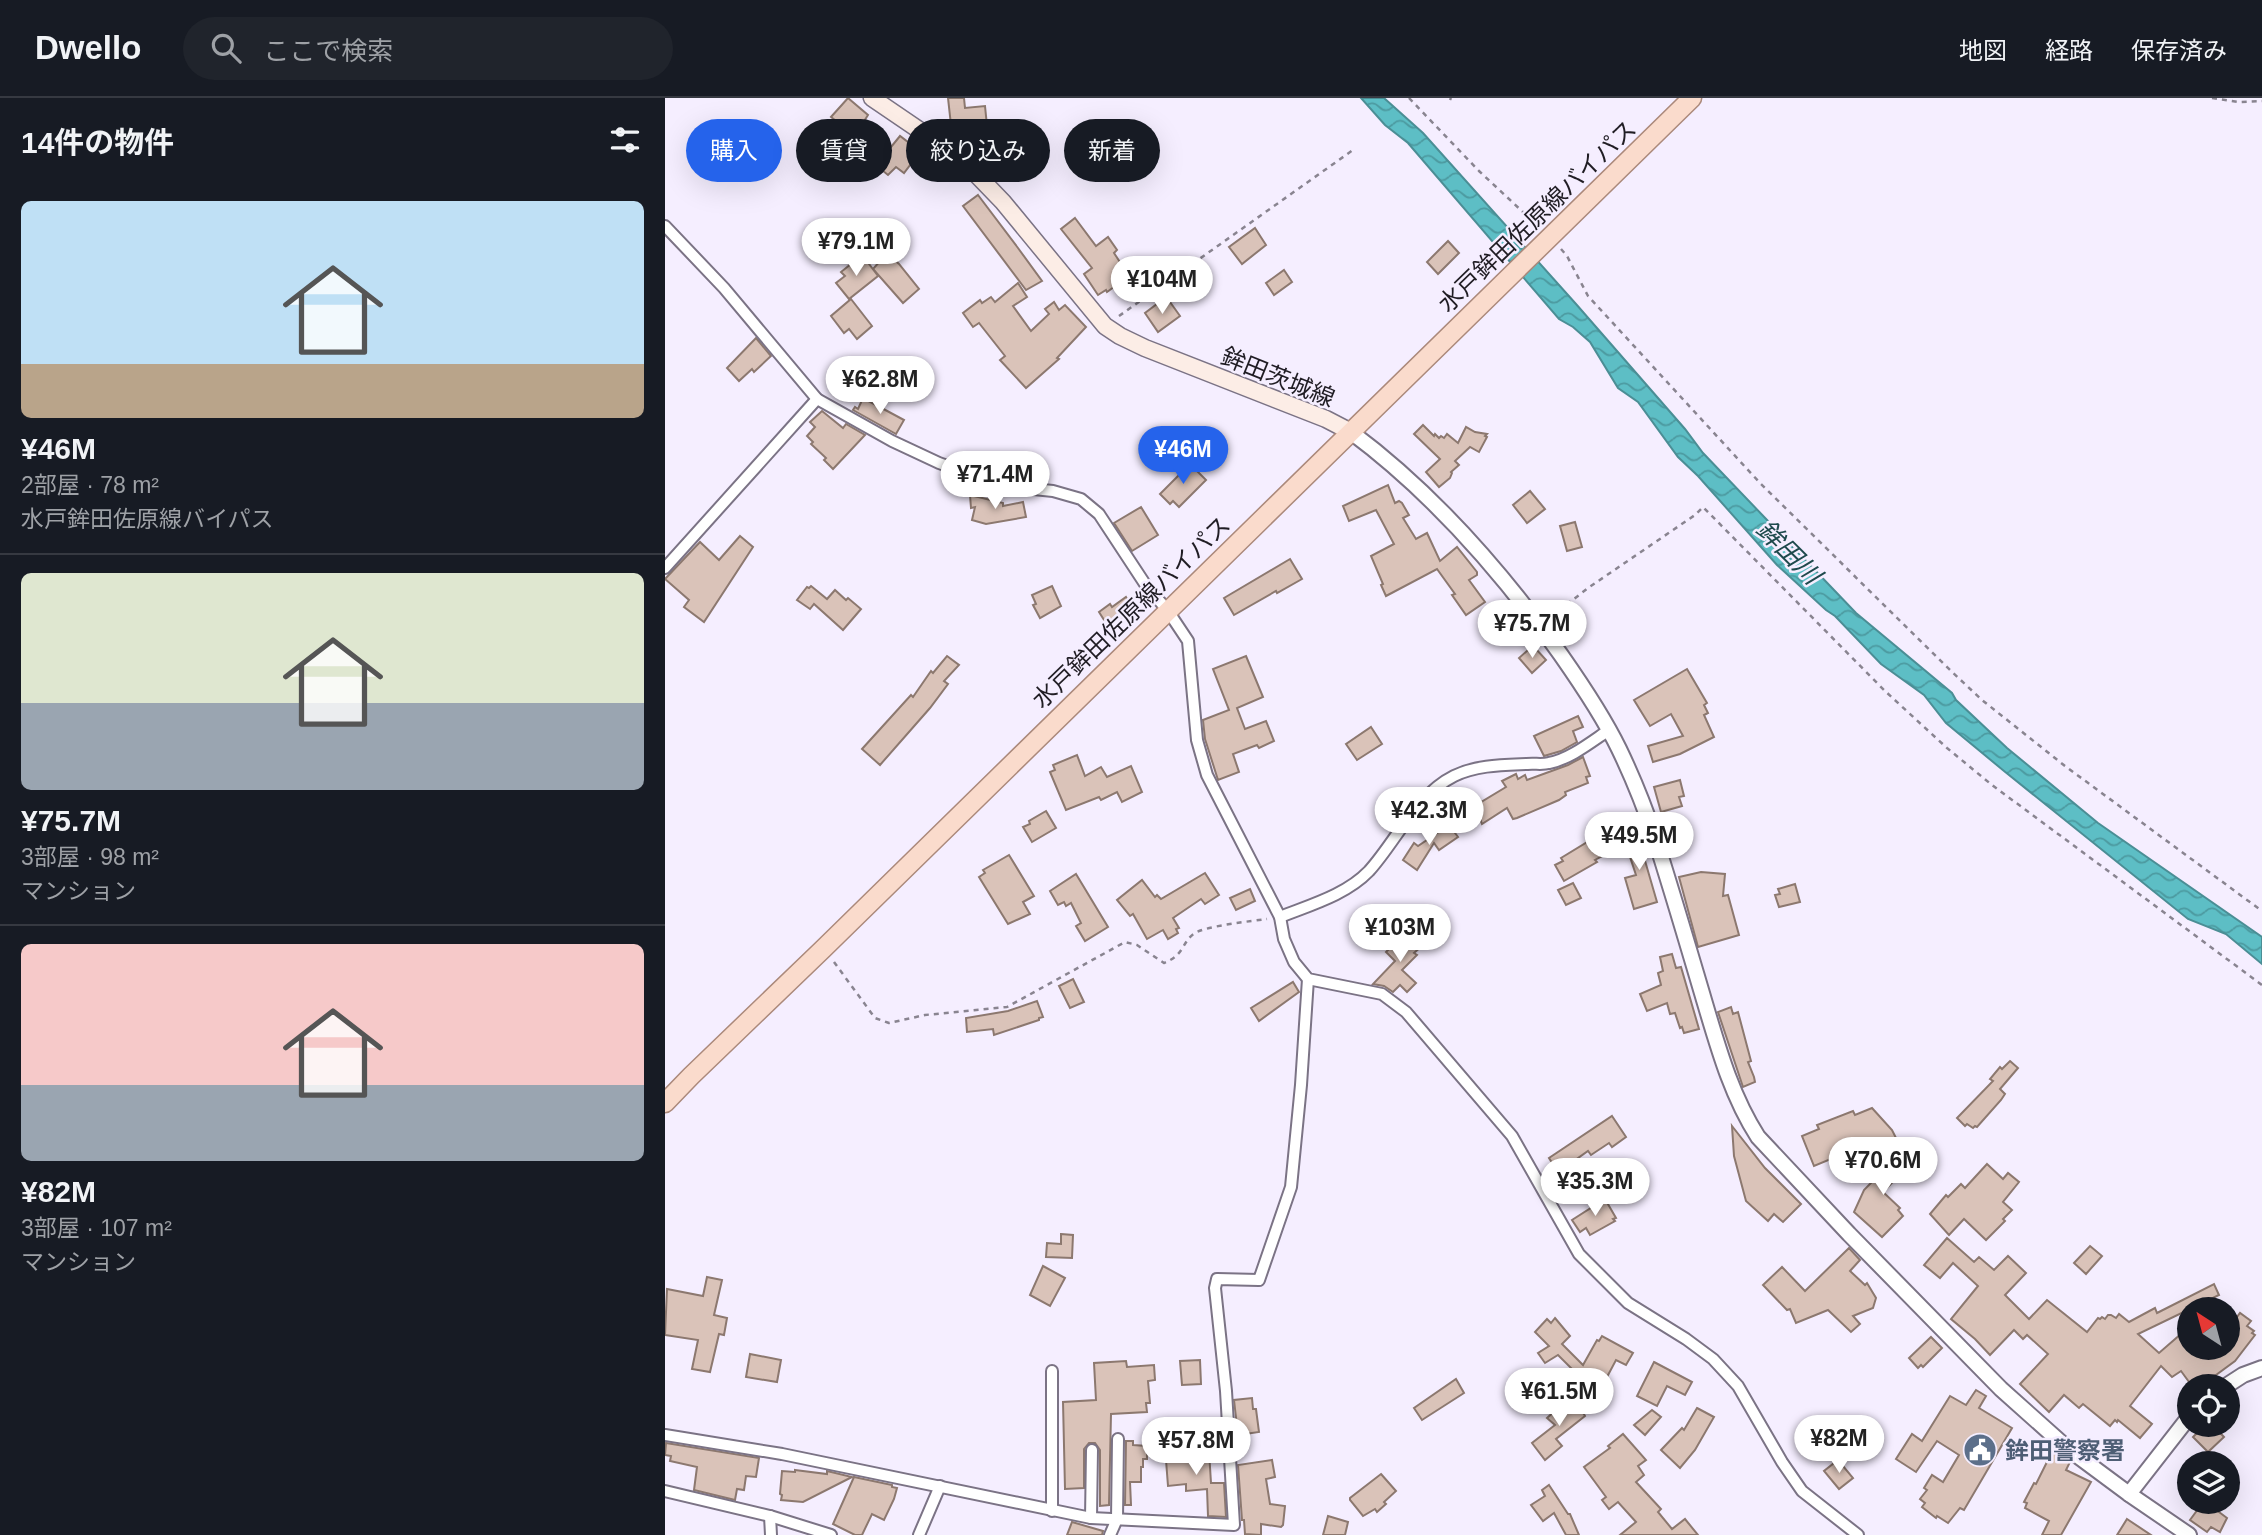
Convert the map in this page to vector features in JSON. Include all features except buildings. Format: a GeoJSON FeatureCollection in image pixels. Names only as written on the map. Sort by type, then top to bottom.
{"type":"FeatureCollection","features":[{"type":"Feature","properties":{"kind":"main road","name":"鉾田茨城線"},"geometry":{"type":"LineString","coordinates":[[872,98],[947,149],[975,173],[1003,202],[1105,326],[1145,348],[1326,419],[1351,432]]}},
{"type":"Feature","properties":{"kind":"main road","name":"水戸鉾田佐原線バイパス"},"geometry":{"type":"LineString","coordinates":[[665,1103],[1692,98]]}},
{"type":"Feature","properties":{"kind":"street"},"geometry":{"type":"LineString","coordinates":[[665,226],[724,288],[817,399],[892,441],[939,463],[1004,486],[1053,491],[1081,499],[1099,514],[1145,584],[1188,640],[1197,740],[1207,775],[1280,917],[1284,939],[1294,962],[1308,979],[1382,994],[1406,1012],[1512,1136],[1579,1254],[1628,1303],[1713,1359],[1738,1386],[1802,1492],[1858,1535]]}},
{"type":"Feature","properties":{"kind":"street"},"geometry":{"type":"LineString","coordinates":[[665,568],[817,399]]}},
{"type":"Feature","properties":{"kind":"street"},"geometry":{"type":"LineString","coordinates":[[1351,432],[1398,470],[1497,572],[1540,625],[1609,730],[1637,790],[1655,838],[1735,1095],[1758,1137],[2001,1389],[2067,1448],[2189,1535]]}},
{"type":"Feature","properties":{"kind":"street"},"geometry":{"type":"LineString","coordinates":[[1280,917],[1356,883],[1370,870],[1414,812],[1451,777],[1472,768],[1548,763],[1577,751],[1609,730]]}},
{"type":"Feature","properties":{"kind":"street"},"geometry":{"type":"LineString","coordinates":[[665,1434],[782,1454],[1091,1518],[1234,1525],[1226,1391],[1215,1288],[1217,1279],[1259,1280],[1291,1187],[1308,979]]}},
{"type":"Feature","properties":{"kind":"street"},"geometry":{"type":"LineString","coordinates":[[2240,1377],[2262,1368]]}},
{"type":"Feature","properties":{"kind":"street"},"geometry":{"type":"LineString","coordinates":[[1052,1371],[1052,1511]]}},
{"type":"Feature","properties":{"kind":"street"},"geometry":{"type":"LineString","coordinates":[[2129,1494],[2177,1432]]}},
{"type":"Feature","properties":{"kind":"street"},"geometry":{"type":"LineString","coordinates":[[1111,1535],[1117,1519],[1118,1439]]}},
{"type":"Feature","properties":{"kind":"street"},"geometry":{"type":"LineString","coordinates":[[1091,1518],[1092,1450]]}},
{"type":"Feature","properties":{"kind":"street"},"geometry":{"type":"LineString","coordinates":[[919,1535],[940,1486]]}},
{"type":"Feature","properties":{"kind":"street"},"geometry":{"type":"LineString","coordinates":[[665,1491],[771,1516],[831,1535]]}},
{"type":"Feature","properties":{"kind":"street"},"geometry":{"type":"LineString","coordinates":[[771,1516],[771,1535]]}},
{"type":"Feature","properties":{"kind":"path"},"geometry":{"type":"LineString","coordinates":[[1409,98],[1548,241],[1567,256],[1588,296],[1760,483],[1958,678],[2065,766],[2262,911]]}},
{"type":"Feature","properties":{"kind":"path"},"geometry":{"type":"LineString","coordinates":[[2212,98],[2239,102],[2262,101]]}},
{"type":"Feature","properties":{"kind":"path"},"geometry":{"type":"LineString","coordinates":[[1105,326],[1353,150]]}},
{"type":"Feature","properties":{"kind":"path"},"geometry":{"type":"LineString","coordinates":[[1540,625],[1695,516],[1703,507],[1885,691],[1947,748],[1992,785],[2262,985]]}},
{"type":"Feature","properties":{"kind":"path"},"geometry":{"type":"LineString","coordinates":[[823,948],[875,1018],[890,1023],[925,1015],[1007,1007],[1125,942],[1137,945],[1164,963],[1174,959],[1195,933],[1240,922],[1280,917]]}},
{"type":"Feature","properties":{"kind":"water","name":"鉾田川"},"geometry":{"type":"Polygon","coordinates":[[[1361,98],[1384,98],[1423,133],[1576,304],[1703,453],[1856,613],[1952,693],[1956,700],[2007,748],[2098,823],[2262,937],[2262,964],[2226,934],[2188,919],[2004,771],[1946,723],[1924,695],[1881,664],[1835,616],[1777,565],[1678,457],[1638,402],[1618,388],[1590,342],[1559,319],[1408,143],[1385,125],[1361,98]]]}},
{"type":"Feature","properties":{"kind":"place","name":"鉾田警察署"},"geometry":{"type":"Point","coordinates":[1980,1450]}}]}
